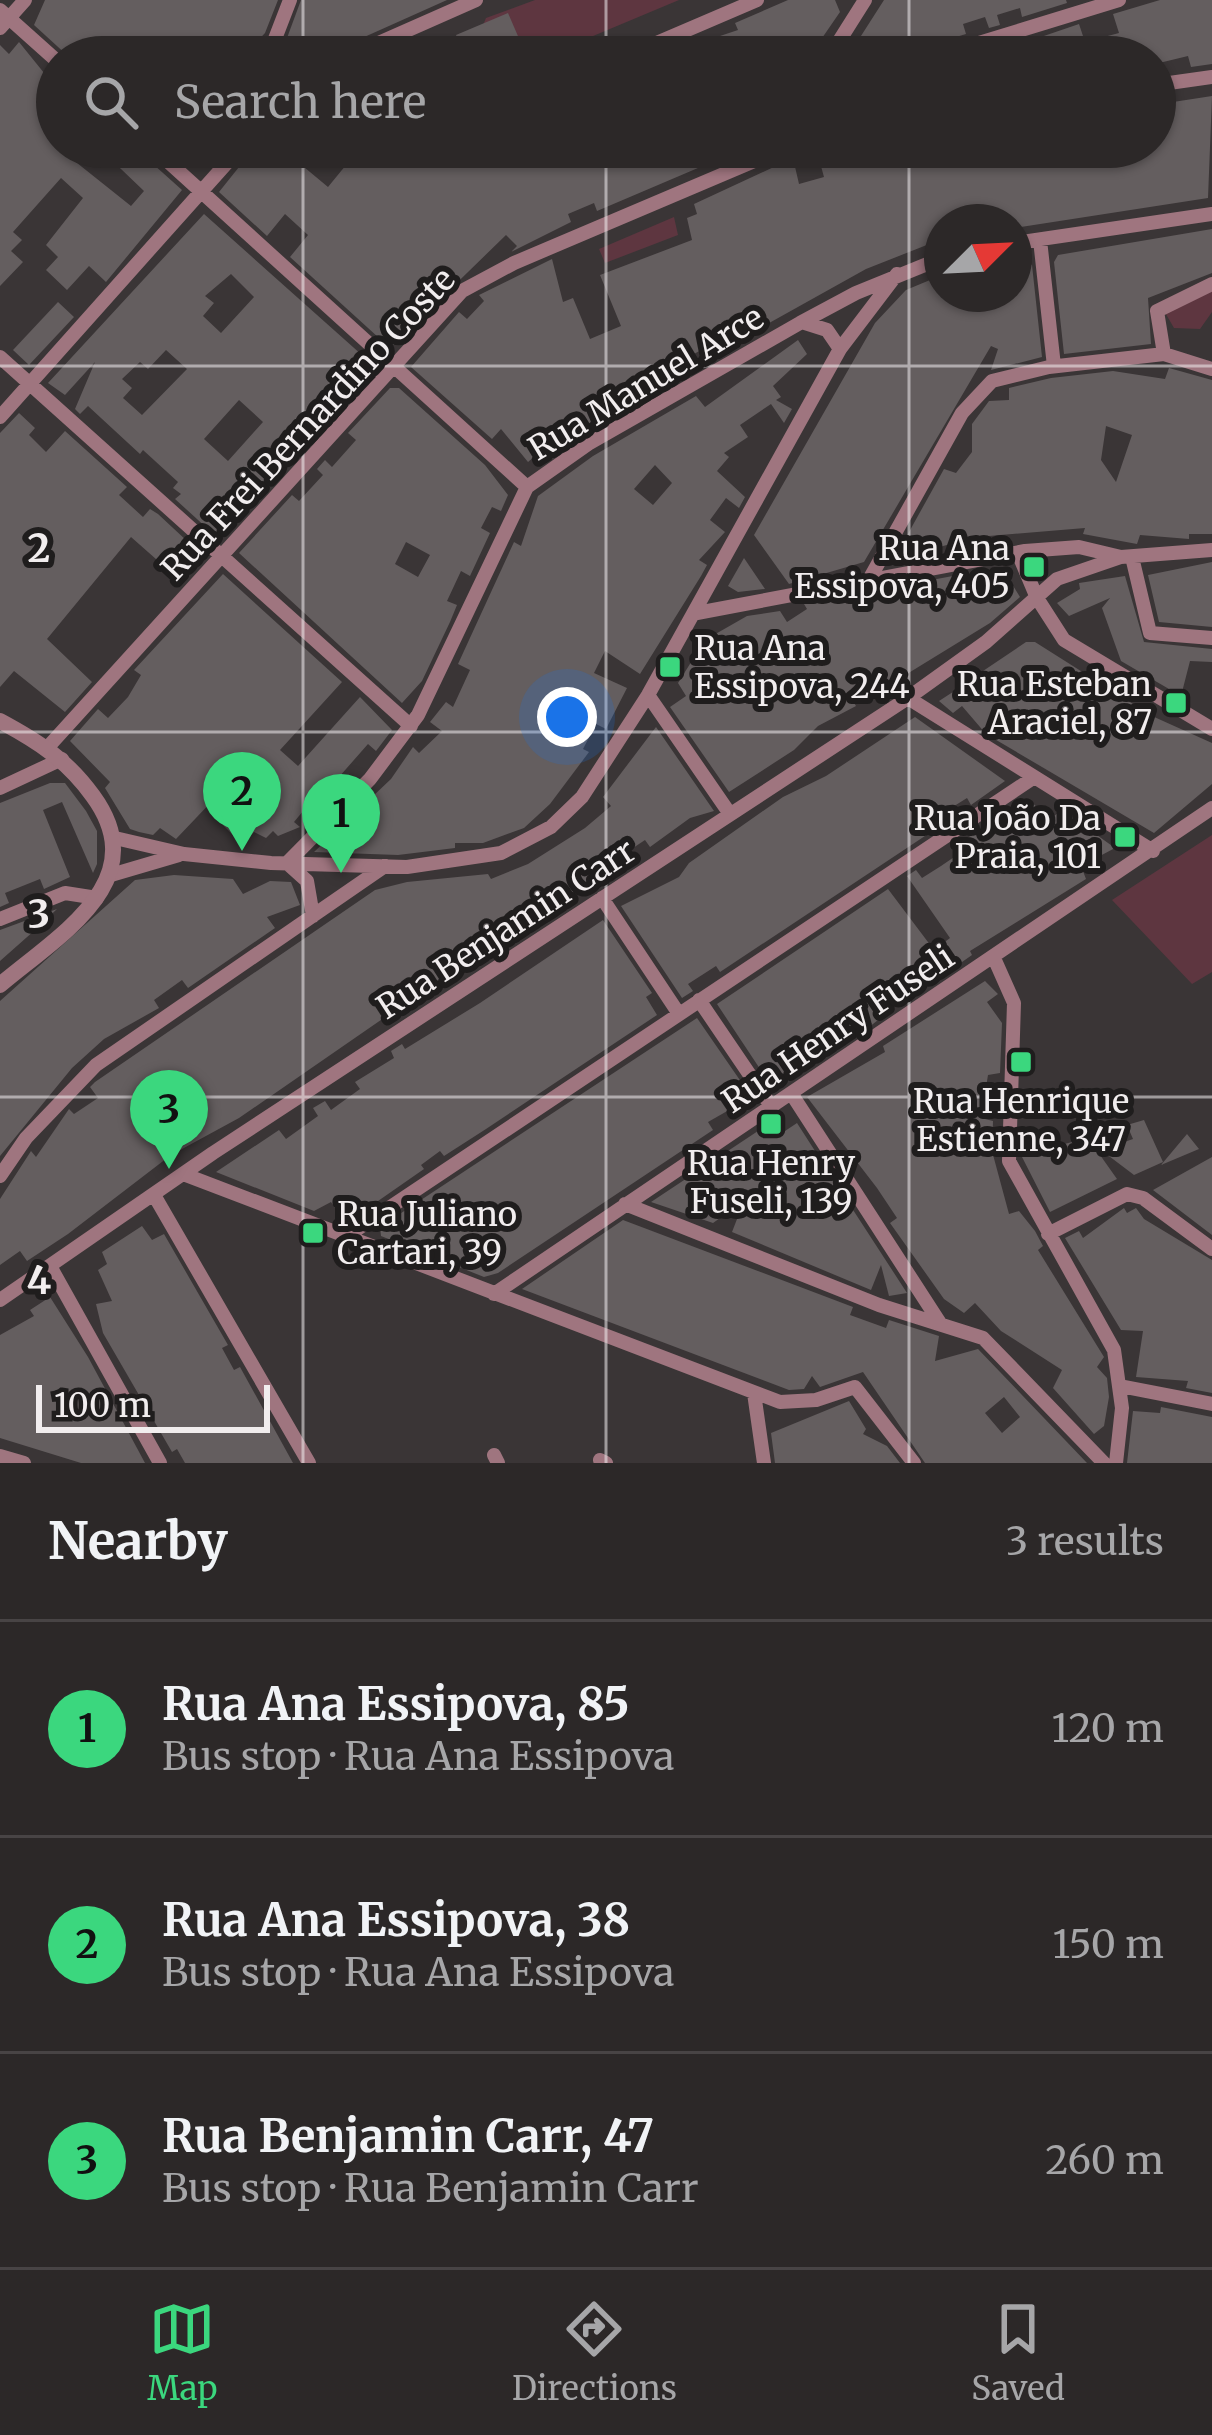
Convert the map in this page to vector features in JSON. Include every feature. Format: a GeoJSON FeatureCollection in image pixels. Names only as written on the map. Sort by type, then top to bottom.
{"type":"FeatureCollection","features":[{"type":"Feature","properties":{"kind":"street"},"geometry":{"type":"LineString","coordinates":[[25,0],[3,19],[36,45]]}},
{"type":"Feature","properties":{"kind":"street"},"geometry":{"type":"LineString","coordinates":[[276,36],[290,0]]}},
{"type":"Feature","properties":{"kind":"street"},"geometry":{"type":"LineString","coordinates":[[395,36],[476,0]]}},
{"type":"Feature","properties":{"kind":"street"},"geometry":{"type":"LineString","coordinates":[[673,36],[757,0]]}},
{"type":"Feature","properties":{"kind":"street"},"geometry":{"type":"LineString","coordinates":[[842,36],[865,0]]}},
{"type":"Feature","properties":{"kind":"street"},"geometry":{"type":"LineString","coordinates":[[1002,36],[1119,0]]}},
{"type":"Feature","properties":{"kind":"street"},"geometry":{"type":"LineString","coordinates":[[1176,82],[1212,77]]}},
{"type":"Feature","properties":{"kind":"street"},"geometry":{"type":"LineString","coordinates":[[175,168],[527,487]]}},
{"type":"Feature","properties":{"kind":"street"},"geometry":{"type":"LineString","coordinates":[[0,417],[224,168]]}},
{"type":"Feature","properties":{"kind":"street","name":"Rua Frei Bernardino Coste"},"geometry":{"type":"LineString","coordinates":[[55,753],[221,556],[462,291],[481,278],[730,168]]}},
{"type":"Feature","properties":{"kind":"street"},"geometry":{"type":"LineString","coordinates":[[1032,241],[1212,214]]}},
{"type":"Feature","properties":{"kind":"street"},"geometry":{"type":"LineString","coordinates":[[1040,240],[1054,366]]}},
{"type":"Feature","properties":{"kind":"street","name":"Rua Manuel Arce"},"geometry":{"type":"LineString","coordinates":[[287,863],[370,779],[410,726],[435,686],[527,487],[588,444],[800,323],[924,264]]}},
{"type":"Feature","properties":{"kind":"street"},"geometry":{"type":"LineString","coordinates":[[116,838],[184,854],[385,866],[472,860],[539,835],[582,796],[649,695],[840,350],[897,274]]}},
{"type":"Feature","properties":{"kind":"street"},"geometry":{"type":"LineString","coordinates":[[1164,355],[1157,311],[1212,284]]}},
{"type":"Feature","properties":{"kind":"street"},"geometry":{"type":"LineString","coordinates":[[800,323],[827,329],[840,350]]}},
{"type":"Feature","properties":{"kind":"street"},"geometry":{"type":"LineString","coordinates":[[870,578],[977,394],[1005,375],[1164,355],[1212,369]]}},
{"type":"Feature","properties":{"kind":"street"},"geometry":{"type":"LineString","coordinates":[[0,357],[410,726]]}},
{"type":"Feature","properties":{"kind":"street"},"geometry":{"type":"LineString","coordinates":[[697,613],[1018,553],[1079,548],[1126,557],[1212,550]]}},
{"type":"Feature","properties":{"kind":"street"},"geometry":{"type":"LineString","coordinates":[[1018,553],[1051,624],[1080,652],[1212,729]]}},
{"type":"Feature","properties":{"kind":"street"},"geometry":{"type":"LineString","coordinates":[[1126,557],[1150,634],[1212,638]]}},
{"type":"Feature","properties":{"kind":"street","name":"Rua Benjamin Carr"},"geometry":{"type":"LineString","coordinates":[[0,1300],[183,1174],[908,698],[986,643],[1058,579],[1126,557]]}},
{"type":"Feature","properties":{"kind":"street"},"geometry":{"type":"LineString","coordinates":[[649,695],[730,814]]}},
{"type":"Feature","properties":{"kind":"street"},"geometry":{"type":"LineString","coordinates":[[908,698],[1153,851]]}},
{"type":"Feature","properties":{"kind":"street"},"geometry":{"type":"LineString","coordinates":[[0,722],[55,753],[101,807],[116,838],[111,875],[97,898],[0,985]]}},
{"type":"Feature","properties":{"kind":"street"},"geometry":{"type":"LineString","coordinates":[[0,788],[55,753]]}},
{"type":"Feature","properties":{"kind":"street"},"geometry":{"type":"LineString","coordinates":[[347,1236],[1033,778]]}},
{"type":"Feature","properties":{"kind":"street","name":"Rua Henry Fuseli"},"geometry":{"type":"LineString","coordinates":[[494,1294],[1212,808]]}},
{"type":"Feature","properties":{"kind":"street"},"geometry":{"type":"LineString","coordinates":[[111,875],[184,854]]}},
{"type":"Feature","properties":{"kind":"street"},"geometry":{"type":"LineString","coordinates":[[287,863],[307,881],[313,916]]}},
{"type":"Feature","properties":{"kind":"street"},"geometry":{"type":"LineString","coordinates":[[0,1176],[26,1138],[96,1065],[385,866]]}},
{"type":"Feature","properties":{"kind":"street"},"geometry":{"type":"LineString","coordinates":[[0,920],[65,893],[97,898]]}},
{"type":"Feature","properties":{"kind":"street"},"geometry":{"type":"LineString","coordinates":[[602,898],[680,1014]]}},
{"type":"Feature","properties":{"kind":"street"},"geometry":{"type":"LineString","coordinates":[[994,958],[1014,1003],[1009,1161],[1114,1350],[1120,1386],[1115,1463]]}},
{"type":"Feature","properties":{"kind":"street"},"geometry":{"type":"LineString","coordinates":[[699,1000],[771,1106]]}},
{"type":"Feature","properties":{"kind":"street"},"geometry":{"type":"LineString","coordinates":[[791,1093],[940,1323]]}},
{"type":"Feature","properties":{"kind":"street"},"geometry":{"type":"LineString","coordinates":[[183,1174],[754,1393],[798,1404],[855,1388],[914,1463]]}},
{"type":"Feature","properties":{"kind":"street"},"geometry":{"type":"LineString","coordinates":[[1048,1234],[1127,1194],[1143,1198],[1212,1249]]}},
{"type":"Feature","properties":{"kind":"street"},"geometry":{"type":"LineString","coordinates":[[154,1195],[309,1463]]}},
{"type":"Feature","properties":{"kind":"street"},"geometry":{"type":"LineString","coordinates":[[626,1204],[998,1349],[1104,1463]]}},
{"type":"Feature","properties":{"kind":"street"},"geometry":{"type":"LineString","coordinates":[[50,1267],[160,1463]]}},
{"type":"Feature","properties":{"kind":"street"},"geometry":{"type":"LineString","coordinates":[[1120,1386],[1212,1404]]}},
{"type":"Feature","properties":{"kind":"street"},"geometry":{"type":"LineString","coordinates":[[754,1393],[764,1463]]}},
{"type":"Feature","properties":{"kind":"street"},"geometry":{"type":"LineString","coordinates":[[0,1456],[24,1463]]}},
{"type":"Feature","properties":{"kind":"shaded area"},"geometry":{"type":"Polygon","coordinates":[[[535,0],[679,0],[593,36],[479,36],[486,18],[535,0]]]}},
{"type":"Feature","properties":{"kind":"shaded area"},"geometry":{"type":"Polygon","coordinates":[[[674,217],[678,235],[605,263],[599,249],[674,217]]]}},
{"type":"Feature","properties":{"kind":"shaded area"},"geometry":{"type":"Polygon","coordinates":[[[1212,286],[1212,312],[1200,329],[1174,328],[1163,309],[1212,286]]]}},
{"type":"Feature","properties":{"kind":"shaded area"},"geometry":{"type":"Polygon","coordinates":[[[1212,835],[1212,972],[1192,984],[1112,900],[1212,835]]]}},
{"type":"Feature","properties":{"kind":"building"},"geometry":{"type":"Polygon","coordinates":[[[45,0],[278,0],[262,36],[46,36],[34,25],[45,0]]]}},
{"type":"Feature","properties":{"kind":"building"},"geometry":{"type":"Polygon","coordinates":[[[301,0],[447,0],[367,36],[288,36],[301,0]]]}},
{"type":"Feature","properties":{"kind":"building"},"geometry":{"type":"Polygon","coordinates":[[[788,0],[835,0],[840,12],[823,36],[720,36],[738,30],[735,23],[788,0]]]}},
{"type":"Feature","properties":{"kind":"building"},"geometry":{"type":"Polygon","coordinates":[[[884,0],[1067,3],[1022,17],[1020,8],[997,15],[1000,25],[989,28],[985,17],[963,24],[966,34],[959,36],[861,36],[884,0]]]}},
{"type":"Feature","properties":{"kind":"building"},"geometry":{"type":"Polygon","coordinates":[[[1160,0],[1212,0],[1212,64],[1191,67],[1188,56],[1176,59],[1176,36],[1108,36],[1119,33],[1113,14],[1160,0]]]}},
{"type":"Feature","properties":{"kind":"building"},"geometry":{"type":"Polygon","coordinates":[[[508,13],[518,36],[456,36],[508,13]]]}},
{"type":"Feature","properties":{"kind":"building"},"geometry":{"type":"Polygon","coordinates":[[[1079,24],[1083,36],[1044,36],[1079,24]]]}},
{"type":"Feature","properties":{"kind":"building"},"geometry":{"type":"Polygon","coordinates":[[[19,42],[36,63],[36,168],[83,168],[131,206],[144,191],[120,168],[157,168],[182,190],[106,282],[89,266],[67,290],[46,270],[58,257],[46,245],[83,198],[61,178],[13,232],[22,240],[11,251],[23,262],[0,286],[0,45],[9,54],[19,42]]]}},
{"type":"Feature","properties":{"kind":"building"},"geometry":{"type":"Polygon","coordinates":[[[1212,96],[1208,198],[1032,225],[1032,204],[924,204],[924,246],[866,269],[735,342],[731,334],[692,355],[696,364],[649,390],[645,381],[588,398],[593,421],[573,433],[570,426],[528,462],[501,429],[492,439],[411,367],[459,312],[467,319],[484,301],[479,295],[552,259],[563,302],[573,298],[590,339],[621,326],[600,275],[692,240],[687,218],[697,214],[694,204],[771,168],[795,168],[799,184],[824,177],[822,168],[1176,168],[1176,102],[1212,96]]]}},
{"type":"Feature","properties":{"kind":"building"},"geometry":{"type":"Polygon","coordinates":[[[238,168],[305,168],[328,187],[344,168],[698,168],[597,211],[594,203],[568,214],[571,222],[511,252],[517,246],[506,235],[390,348],[290,257],[308,235],[285,214],[267,236],[219,192],[238,168]]]}},
{"type":"Feature","properties":{"kind":"building"},"geometry":{"type":"Polygon","coordinates":[[[204,214],[372,364],[359,388],[322,428],[313,419],[287,448],[296,456],[261,496],[255,490],[234,513],[240,519],[220,540],[175,499],[181,494],[173,488],[178,482],[143,450],[140,454],[88,406],[80,414],[75,409],[95,362],[65,395],[48,383],[204,214]],[[231,274],[205,296],[214,303],[203,316],[221,333],[254,297],[231,274]],[[166,350],[148,369],[140,362],[122,379],[132,388],[123,398],[142,415],[187,369],[166,350]],[[239,400],[204,439],[228,461],[263,422],[239,400]]]}},
{"type":"Feature","properties":{"kind":"building"},"geometry":{"type":"Polygon","coordinates":[[[1212,229],[1212,273],[1148,298],[1151,344],[1064,354],[1054,262],[1058,255],[1212,229]]]}},
{"type":"Feature","properties":{"kind":"building"},"geometry":{"type":"Polygon","coordinates":[[[1032,265],[1042,357],[991,370],[998,349],[991,346],[864,562],[789,584],[754,535],[875,323],[906,290],[924,282],[924,312],[1032,312],[1032,265]]]}},
{"type":"Feature","properties":{"kind":"building"},"geometry":{"type":"Polygon","coordinates":[[[58,302],[74,317],[29,365],[13,350],[58,302]]]}},
{"type":"Feature","properties":{"kind":"building"},"geometry":{"type":"Polygon","coordinates":[[[798,340],[807,354],[773,386],[781,397],[776,400],[792,409],[784,423],[771,404],[740,425],[748,437],[724,453],[729,457],[717,471],[745,497],[739,508],[726,498],[710,520],[725,532],[699,560],[707,565],[640,674],[605,651],[594,673],[627,688],[606,729],[596,724],[583,749],[589,752],[550,804],[524,828],[483,843],[455,843],[455,848],[398,855],[314,852],[391,779],[413,747],[419,753],[442,731],[430,722],[446,702],[453,707],[470,670],[458,664],[514,542],[521,546],[538,496],[593,456],[696,396],[705,407],[798,340]],[[655,465],[634,489],[653,505],[672,483],[655,465]]]}},
{"type":"Feature","properties":{"kind":"building"},"geometry":{"type":"Polygon","coordinates":[[[1169,368],[1212,380],[1212,534],[1189,534],[1189,539],[1140,535],[1137,544],[1083,534],[1085,528],[977,537],[894,559],[944,469],[956,473],[972,452],[972,424],[989,401],[1009,400],[1009,388],[1051,378],[1113,371],[1165,379],[1169,368]],[[1106,426],[1101,460],[1116,482],[1132,435],[1106,426]]]}},
{"type":"Feature","properties":{"kind":"building"},"geometry":{"type":"Polygon","coordinates":[[[390,388],[399,388],[485,465],[508,495],[501,511],[492,507],[481,528],[490,533],[470,576],[461,571],[447,601],[457,605],[450,622],[422,681],[402,703],[239,553],[292,495],[299,501],[323,475],[317,469],[325,460],[332,467],[356,440],[348,433],[390,388]],[[406,542],[395,564],[418,577],[430,555],[406,542]]]}},
{"type":"Feature","properties":{"kind":"building"},"geometry":{"type":"Polygon","coordinates":[[[19,413],[35,428],[29,435],[46,452],[65,431],[127,487],[119,495],[143,517],[150,509],[158,514],[202,555],[182,582],[131,537],[47,639],[92,682],[65,712],[14,671],[0,687],[0,433],[19,413]]]}},
{"type":"Feature","properties":{"kind":"building"},"geometry":{"type":"Polygon","coordinates":[[[744,558],[765,589],[738,592],[728,586],[744,558]]]}},
{"type":"Feature","properties":{"kind":"building"},"geometry":{"type":"Polygon","coordinates":[[[1212,562],[1212,627],[1159,622],[1148,575],[1212,562]]]}},
{"type":"Feature","properties":{"kind":"building"},"geometry":{"type":"Polygon","coordinates":[[[1004,571],[1020,597],[990,623],[889,685],[878,688],[874,682],[851,698],[856,706],[818,726],[794,750],[729,792],[670,707],[686,696],[678,683],[705,640],[747,616],[780,611],[787,622],[807,609],[804,604],[958,575],[982,573],[985,579],[1004,571]]]}},
{"type":"Feature","properties":{"kind":"building"},"geometry":{"type":"Polygon","coordinates":[[[223,574],[342,682],[280,750],[298,766],[360,697],[392,730],[376,751],[368,744],[317,802],[313,799],[294,822],[300,827],[278,836],[273,831],[266,838],[254,832],[242,844],[223,825],[233,814],[215,798],[176,839],[160,828],[153,835],[130,829],[105,788],[110,782],[70,741],[98,709],[108,718],[128,697],[141,675],[134,670],[223,574]]]}},
{"type":"Feature","properties":{"kind":"building"},"geometry":{"type":"Polygon","coordinates":[[[1125,576],[1144,642],[1212,649],[1212,662],[1190,661],[1181,696],[1121,661],[1102,608],[1110,598],[1069,616],[1057,603],[1080,589],[1079,583],[1125,576]]]}},
{"type":"Feature","properties":{"kind":"building"},"geometry":{"type":"Polygon","coordinates":[[[1026,642],[1035,642],[1152,716],[1212,743],[1212,784],[1154,833],[986,734],[962,706],[953,713],[939,701],[959,688],[967,696],[988,678],[983,671],[1026,642]]]}},
{"type":"Feature","properties":{"kind":"building"},"geometry":{"type":"Polygon","coordinates":[[[915,717],[1005,781],[971,805],[967,798],[935,818],[940,826],[720,972],[716,966],[688,984],[693,991],[682,998],[621,906],[679,877],[689,863],[783,797],[826,776],[915,717]]]}},
{"type":"Feature","properties":{"kind":"building"},"geometry":{"type":"Polygon","coordinates":[[[656,727],[714,811],[690,818],[650,847],[645,840],[618,858],[623,865],[433,984],[239,1118],[171,1155],[68,1234],[27,1261],[20,1251],[0,1265],[0,1199],[31,1151],[36,1157],[69,1109],[74,1114],[98,1098],[90,1087],[95,1082],[375,890],[488,874],[491,879],[528,864],[585,828],[611,806],[603,797],[656,727]]]}},
{"type":"Feature","properties":{"kind":"building"},"geometry":{"type":"Polygon","coordinates":[[[50,783],[65,783],[86,811],[97,831],[97,864],[93,873],[62,802],[43,810],[70,877],[44,889],[40,879],[5,893],[9,903],[0,907],[0,803],[50,783]]]}},
{"type":"Feature","properties":{"kind":"building"},"geometry":{"type":"Polygon","coordinates":[[[1028,799],[1050,819],[1062,810],[1115,848],[1081,866],[1086,879],[970,951],[972,955],[918,993],[888,1005],[875,1015],[878,1020],[873,1024],[774,1090],[717,1004],[888,889],[934,950],[950,938],[907,876],[916,870],[922,878],[941,866],[963,851],[958,844],[1028,799]]]}},
{"type":"Feature","properties":{"kind":"building"},"geometry":{"type":"Polygon","coordinates":[[[174,875],[233,879],[243,894],[270,881],[291,882],[300,905],[267,917],[275,928],[188,988],[182,980],[154,1000],[159,1008],[104,1039],[72,1068],[0,1156],[0,1001],[135,880],[174,875]]]}},
{"type":"Feature","properties":{"kind":"building"},"geometry":{"type":"Polygon","coordinates":[[[57,909],[35,930],[0,961],[0,930],[57,909]]]}},
{"type":"Feature","properties":{"kind":"building"},"geometry":{"type":"Polygon","coordinates":[[[603,920],[652,993],[646,997],[657,1015],[444,1156],[440,1151],[421,1165],[424,1169],[345,1224],[331,1202],[314,1211],[216,1172],[279,1130],[286,1139],[318,1116],[313,1108],[325,1101],[331,1110],[360,1089],[355,1082],[394,1058],[391,1051],[402,1044],[405,1049],[480,1003],[603,920]]]}},
{"type":"Feature","properties":{"kind":"building"},"geometry":{"type":"Polygon","coordinates":[[[985,981],[998,994],[987,1002],[1002,1023],[1000,1073],[988,1075],[981,1118],[993,1121],[992,1151],[1009,1214],[1019,1211],[1035,1231],[1043,1246],[1038,1250],[1104,1357],[1097,1367],[1107,1378],[1109,1397],[1104,1426],[1094,1434],[1053,1388],[1062,1370],[1001,1331],[975,1303],[964,1313],[944,1299],[890,1223],[897,1218],[877,1188],[807,1097],[885,1052],[883,1046],[985,981]]]}},
{"type":"Feature","properties":{"kind":"building"},"geometry":{"type":"Polygon","coordinates":[[[697,1018],[755,1102],[733,1117],[729,1110],[708,1122],[713,1130],[498,1273],[484,1277],[381,1236],[380,1227],[697,1018]]]}},
{"type":"Feature","properties":{"kind":"building"},"geometry":{"type":"Polygon","coordinates":[[[1144,1120],[1163,1162],[1134,1175],[1101,1150],[1133,1139],[1127,1125],[1144,1120]]]}},
{"type":"Feature","properties":{"kind":"building"},"geometry":{"type":"Polygon","coordinates":[[[797,1123],[907,1293],[889,1296],[881,1265],[871,1290],[732,1232],[744,1201],[713,1223],[651,1202],[764,1127],[768,1134],[778,1127],[782,1133],[797,1123]]]}},
{"type":"Feature","properties":{"kind":"building"},"geometry":{"type":"Polygon","coordinates":[[[1187,1134],[1199,1149],[1161,1165],[1187,1134]]]}},
{"type":"Feature","properties":{"kind":"building"},"geometry":{"type":"Polygon","coordinates":[[[1088,1138],[1117,1179],[1050,1212],[1021,1155],[1088,1138]]]}},
{"type":"Feature","properties":{"kind":"building"},"geometry":{"type":"Polygon","coordinates":[[[1212,1157],[1212,1235],[1153,1190],[1212,1157]]]}},
{"type":"Feature","properties":{"kind":"building"},"geometry":{"type":"Polygon","coordinates":[[[1124,1208],[1127,1213],[1136,1208],[1144,1219],[1212,1260],[1212,1393],[1186,1388],[1188,1381],[1136,1377],[1143,1331],[1121,1330],[1065,1238],[1079,1231],[1083,1238],[1124,1208]]]}},
{"type":"Feature","properties":{"kind":"building"},"geometry":{"type":"Polygon","coordinates":[[[623,1220],[853,1307],[850,1315],[886,1328],[889,1320],[939,1336],[935,1361],[978,1349],[1087,1463],[925,1463],[863,1372],[820,1387],[812,1376],[804,1389],[789,1390],[522,1289],[623,1220]],[[1004,1397],[985,1413],[1002,1433],[1020,1417],[1004,1397]]]}},
{"type":"Feature","properties":{"kind":"building"},"geometry":{"type":"Polygon","coordinates":[[[142,1226],[152,1240],[164,1234],[228,1345],[222,1348],[234,1370],[240,1367],[293,1463],[185,1463],[177,1449],[172,1452],[103,1333],[96,1304],[112,1301],[98,1270],[107,1264],[102,1252],[142,1226]]]}},
{"type":"Feature","properties":{"kind":"building"},"geometry":{"type":"Polygon","coordinates":[[[50,1297],[145,1463],[81,1463],[0,1438],[0,1335],[34,1316],[30,1310],[50,1297]]]}},
{"type":"Feature","properties":{"kind":"building"},"geometry":{"type":"Polygon","coordinates":[[[849,1401],[866,1429],[863,1434],[887,1446],[900,1463],[775,1463],[771,1433],[849,1401]]]}},
{"type":"Feature","properties":{"kind":"building"},"geometry":{"type":"Polygon","coordinates":[[[1161,1407],[1212,1417],[1212,1463],[1127,1463],[1133,1411],[1160,1413],[1161,1407]]]}},
{"type":"Feature","properties":{"kind":"place","name":"Rua Ana Essipova, 405"},"geometry":{"type":"Point","coordinates":[1034,567]}},
{"type":"Feature","properties":{"kind":"place","name":"Rua Ana Essipova, 244"},"geometry":{"type":"Point","coordinates":[670,667]}},
{"type":"Feature","properties":{"kind":"place","name":"Rua Esteban Araciel, 87"},"geometry":{"type":"Point","coordinates":[1176,703]}},
{"type":"Feature","properties":{"kind":"place","name":"Rua João Da Praia, 101"},"geometry":{"type":"Point","coordinates":[1125,837]}},
{"type":"Feature","properties":{"kind":"place","name":"Rua Ana Essipova, 38"},"geometry":{"type":"Point","coordinates":[242,851]}},
{"type":"Feature","properties":{"kind":"place","name":"Rua Ana Essipova, 85"},"geometry":{"type":"Point","coordinates":[341,873]}},
{"type":"Feature","properties":{"kind":"place","name":"Rua Henrique Estienne, 347"},"geometry":{"type":"Point","coordinates":[1021,1062]}},
{"type":"Feature","properties":{"kind":"place","name":"Rua Henry Fuseli, 139"},"geometry":{"type":"Point","coordinates":[771,1124]}},
{"type":"Feature","properties":{"kind":"place","name":"Rua Benjamin Carr, 47"},"geometry":{"type":"Point","coordinates":[169,1169]}},
{"type":"Feature","properties":{"kind":"place","name":"Rua Juliano Cartari, 39"},"geometry":{"type":"Point","coordinates":[313,1233]}}]}
